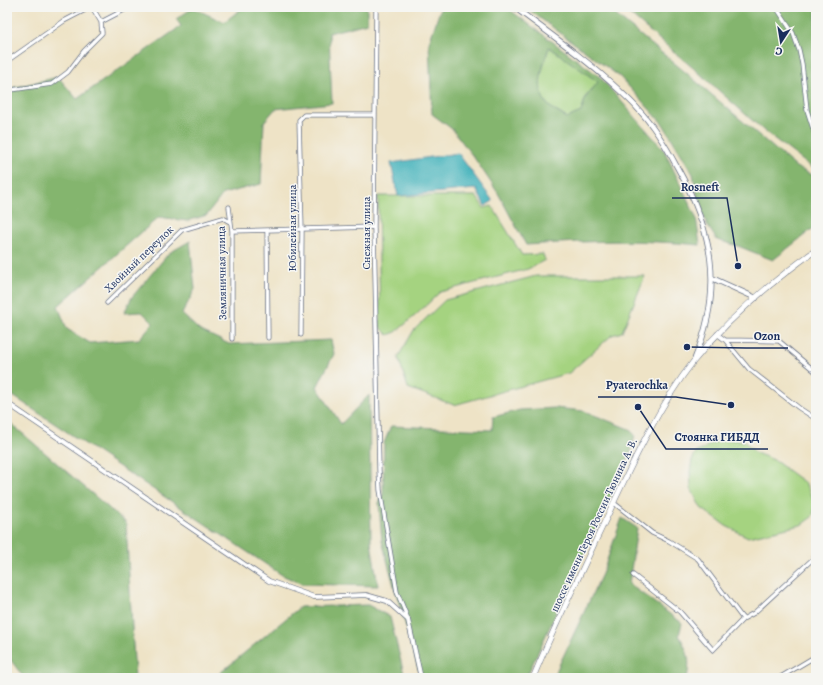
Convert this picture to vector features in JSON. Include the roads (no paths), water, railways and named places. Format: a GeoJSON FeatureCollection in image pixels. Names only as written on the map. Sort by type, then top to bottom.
{"type":"FeatureCollection","features":[{"type":"Feature","properties":{"kind":"main road"},"geometry":{"type":"LineString","coordinates":[[514,7],[603,75],[638,108],[668,150],[686,183],[701,217],[710,254],[712,278],[708,319],[692,364]]}},
{"type":"Feature","properties":{"kind":"main road","name":"шоссе имени Героя России Тюнина А. В."},"geometry":{"type":"LineString","coordinates":[[533,678],[614,502],[669,398],[692,364],[717,334],[784,273],[816,250]]}},
{"type":"Feature","properties":{"kind":"main road"},"geometry":{"type":"LineString","coordinates":[[712,278],[756,298]]}},
{"type":"Feature","properties":{"kind":"street"},"geometry":{"type":"LineString","coordinates":[[7,61],[64,21],[91,7],[101,22],[102,33],[84,51],[68,72],[63,76],[52,84],[11,90],[7,93]]}},
{"type":"Feature","properties":{"kind":"street"},"geometry":{"type":"LineString","coordinates":[[101,22],[130,7]]}},
{"type":"Feature","properties":{"kind":"street","name":"Снежная улица"},"geometry":{"type":"LineString","coordinates":[[376,7],[374,227],[380,490],[397,592],[408,620]]}},
{"type":"Feature","properties":{"kind":"street"},"geometry":{"type":"LineString","coordinates":[[776,7],[793,33],[799,50],[807,110],[816,138]]}},
{"type":"Feature","properties":{"kind":"street","name":"Юбилейная улица"},"geometry":{"type":"LineString","coordinates":[[301,335],[302,230],[299,120],[304,115],[375,115]]}},
{"type":"Feature","properties":{"kind":"street","name":"Земляничная улица"},"geometry":{"type":"LineString","coordinates":[[229,207],[232,231],[232,339]]}},
{"type":"Feature","properties":{"kind":"street","name":"Хвойный переулок"},"geometry":{"type":"LineString","coordinates":[[107,303],[182,230],[223,218],[230,222]]}},
{"type":"Feature","properties":{"kind":"street"},"geometry":{"type":"LineString","coordinates":[[232,231],[374,227]]}},
{"type":"Feature","properties":{"kind":"street"},"geometry":{"type":"LineString","coordinates":[[267,230],[268,338]]}},
{"type":"Feature","properties":{"kind":"street"},"geometry":{"type":"LineString","coordinates":[[717,334],[725,340],[749,369],[799,408],[816,419]]}},
{"type":"Feature","properties":{"kind":"street"},"geometry":{"type":"LineString","coordinates":[[725,340],[779,341],[816,372]]}},
{"type":"Feature","properties":{"kind":"street"},"geometry":{"type":"LineString","coordinates":[[7,403],[269,581],[314,597],[349,594],[366,595],[387,601],[408,620],[421,678]]}},
{"type":"Feature","properties":{"kind":"street"},"geometry":{"type":"LineString","coordinates":[[614,502],[652,533],[669,541],[698,559],[743,619]]}},
{"type":"Feature","properties":{"kind":"street"},"geometry":{"type":"LineString","coordinates":[[633,575],[680,612],[713,650],[743,619],[754,613],[816,556]]}},
{"type":"Feature","properties":{"kind":"street"},"geometry":{"type":"LineString","coordinates":[[779,678],[816,656]]}},
{"type":"Feature","properties":{"kind":"water"},"geometry":{"type":"Polygon","coordinates":[[[458,153],[493,201],[485,206],[476,189],[398,196],[391,163],[458,153]]]}},
{"type":"Feature","properties":{"kind":"place","name":"Rosneft"},"geometry":{"type":"Point","coordinates":[738,266]}},
{"type":"Feature","properties":{"kind":"place","name":"Ozon"},"geometry":{"type":"Point","coordinates":[687,347]}},
{"type":"Feature","properties":{"kind":"place","name":"Pyaterochka"},"geometry":{"type":"Point","coordinates":[731,405]}},
{"type":"Feature","properties":{"kind":"place","name":"Стоянка ГИБДД"},"geometry":{"type":"Point","coordinates":[638,407]}}]}
